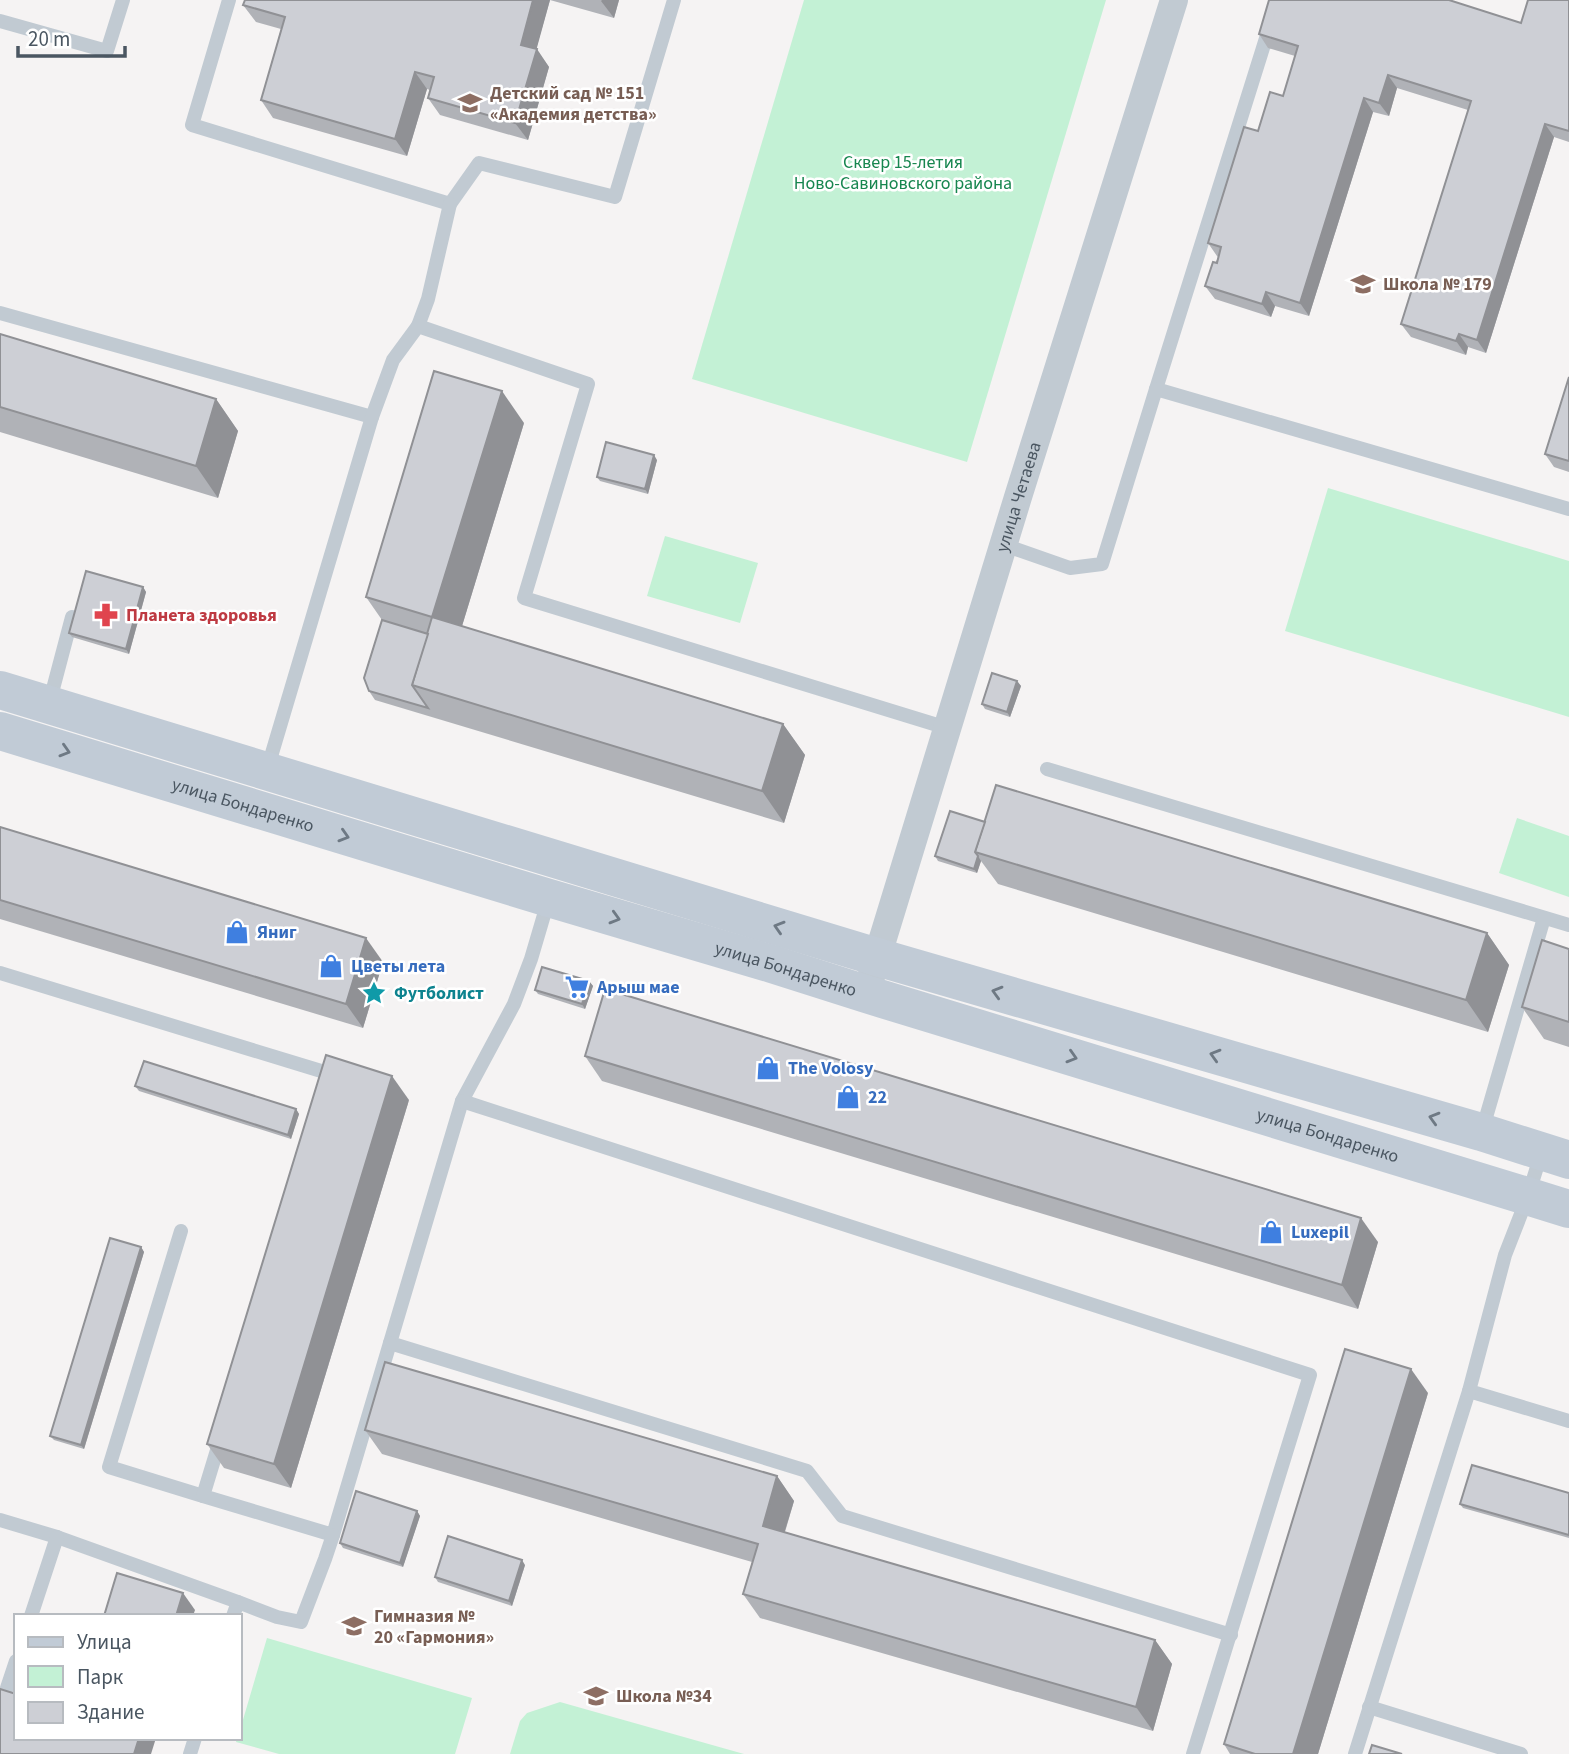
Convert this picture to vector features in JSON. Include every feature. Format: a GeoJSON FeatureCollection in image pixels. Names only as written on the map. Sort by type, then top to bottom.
{"type":"FeatureCollection","features":[{"type":"Feature","properties":{"kind":"street","name":"улица Четаева"},"geometry":{"type":"LineString","coordinates":[[866,994],[1174,0]]}},
{"type":"Feature","properties":{"kind":"street","name":"улица Бондаренко"},"geometry":{"type":"LineString","coordinates":[[0,690],[267,770],[772,964],[1569,1209]]}},
{"type":"Feature","properties":{"kind":"street","name":"улица Бондаренко"},"geometry":{"type":"LineString","coordinates":[[0,731],[556,880],[877,957],[1481,1132],[1555,1156]]}},
{"type":"Feature","properties":{"kind":"lane"},"geometry":{"type":"LineString","coordinates":[[0,21],[107,51],[122,0]]}},
{"type":"Feature","properties":{"kind":"lane"},"geometry":{"type":"LineString","coordinates":[[229,0],[192,125],[450,204]]}},
{"type":"Feature","properties":{"kind":"lane"},"geometry":{"type":"LineString","coordinates":[[267,770],[372,417],[393,360],[418,326],[428,299],[450,204],[479,163],[615,197],[674,0]]}},
{"type":"Feature","properties":{"kind":"lane"},"geometry":{"type":"LineString","coordinates":[[1004,545],[1070,568],[1102,564],[1278,0]]}},
{"type":"Feature","properties":{"kind":"lane"},"geometry":{"type":"LineString","coordinates":[[0,313],[372,417]]}},
{"type":"Feature","properties":{"kind":"lane"},"geometry":{"type":"LineString","coordinates":[[418,326],[588,384],[524,597],[947,727]]}},
{"type":"Feature","properties":{"kind":"lane"},"geometry":{"type":"LineString","coordinates":[[1156,388],[1569,509]]}},
{"type":"Feature","properties":{"kind":"lane"},"geometry":{"type":"LineString","coordinates":[[49,705],[72,617]]}},
{"type":"Feature","properties":{"kind":"lane"},"geometry":{"type":"LineString","coordinates":[[1046,769],[1569,925]]}},
{"type":"Feature","properties":{"kind":"lane"},"geometry":{"type":"LineString","coordinates":[[0,1520],[57,1537],[236,1609],[301,1622],[325,1559],[462,1101],[514,1004],[556,880]]}},
{"type":"Feature","properties":{"kind":"lane"},"geometry":{"type":"LineString","coordinates":[[1481,1132],[1544,918]]}},
{"type":"Feature","properties":{"kind":"lane"},"geometry":{"type":"LineString","coordinates":[[0,973],[331,1074],[323,1100]]}},
{"type":"Feature","properties":{"kind":"lane"},"geometry":{"type":"LineString","coordinates":[[462,1101],[1310,1375],[1193,1754]]}},
{"type":"Feature","properties":{"kind":"lane"},"geometry":{"type":"LineString","coordinates":[[1355,1754],[1469,1391],[1505,1255],[1528,1196],[1555,1156]]}},
{"type":"Feature","properties":{"kind":"lane"},"geometry":{"type":"LineString","coordinates":[[181,1231],[109,1467],[332,1535]]}},
{"type":"Feature","properties":{"kind":"lane"},"geometry":{"type":"LineString","coordinates":[[390,1343],[807,1471],[842,1516],[1231,1635]]}},
{"type":"Feature","properties":{"kind":"lane"},"geometry":{"type":"LineString","coordinates":[[1469,1391],[1569,1421]]}},
{"type":"Feature","properties":{"kind":"lane"},"geometry":{"type":"LineString","coordinates":[[203,1496],[223,1430]]}},
{"type":"Feature","properties":{"kind":"lane"},"geometry":{"type":"LineString","coordinates":[[32,1614],[57,1537]]}},
{"type":"Feature","properties":{"kind":"lane"},"geometry":{"type":"LineString","coordinates":[[7,1688],[14,1667]]}},
{"type":"Feature","properties":{"kind":"lane"},"geometry":{"type":"LineString","coordinates":[[1369,1707],[1521,1754]]}},
{"type":"Feature","properties":{"kind":"green space","name":"Сквер 15-летия Ново-Савиновского района"},"geometry":{"type":"Polygon","coordinates":[[[804,0],[1106,0],[967,462],[692,379],[804,0]]]}},
{"type":"Feature","properties":{"kind":"green space"},"geometry":{"type":"Polygon","coordinates":[[[1328,488],[1569,561],[1569,717],[1285,631],[1328,488]]]}},
{"type":"Feature","properties":{"kind":"green space"},"geometry":{"type":"Polygon","coordinates":[[[665,536],[758,563],[740,623],[647,596],[665,536]]]}},
{"type":"Feature","properties":{"kind":"green space"},"geometry":{"type":"Polygon","coordinates":[[[1517,818],[1569,836],[1569,897],[1499,873],[1517,818]]]}},
{"type":"Feature","properties":{"kind":"green space"},"geometry":{"type":"Polygon","coordinates":[[[267,1638],[472,1698],[455,1754],[279,1754],[236,1742],[242,1740],[242,1723],[267,1638]]]}},
{"type":"Feature","properties":{"kind":"green space"},"geometry":{"type":"Polygon","coordinates":[[[560,1702],[744,1754],[510,1754],[520,1721],[527,1713],[560,1702]]]}},
{"type":"Feature","properties":{"kind":"building"},"geometry":{"type":"Polygon","coordinates":[[[245,0],[533,0],[521,45],[537,49],[515,123],[428,98],[434,77],[415,72],[395,139],[261,100],[285,17],[243,5],[245,0]]]}},
{"type":"Feature","properties":{"kind":"building"},"geometry":{"type":"Polygon","coordinates":[[[1269,0],[1449,0],[1521,23],[1528,0],[1569,0],[1569,131],[1545,124],[1477,340],[1459,334],[1456,341],[1401,324],[1471,101],[1388,75],[1379,103],[1364,98],[1300,303],[1266,292],[1262,304],[1205,286],[1213,262],[1217,263],[1221,247],[1208,243],[1244,127],[1258,131],[1270,92],[1283,96],[1298,46],[1259,34],[1269,0]]]}},
{"type":"Feature","properties":{"kind":"building"},"geometry":{"type":"Polygon","coordinates":[[[0,334],[216,399],[196,466],[0,407],[0,334]]]}},
{"type":"Feature","properties":{"kind":"building"},"geometry":{"type":"Polygon","coordinates":[[[434,371],[502,391],[432,617],[366,597],[434,371]]]}},
{"type":"Feature","properties":{"kind":"building"},"geometry":{"type":"Polygon","coordinates":[[[1569,377],[1569,461],[1545,454],[1569,377]]]}},
{"type":"Feature","properties":{"kind":"building"},"geometry":{"type":"Polygon","coordinates":[[[606,442],[654,455],[645,489],[597,477],[606,442]]]}},
{"type":"Feature","properties":{"kind":"building"},"geometry":{"type":"Polygon","coordinates":[[[86,571],[143,587],[126,649],[69,633],[86,571]]]}},
{"type":"Feature","properties":{"kind":"building"},"geometry":{"type":"Polygon","coordinates":[[[432,617],[783,724],[762,791],[412,685],[432,617]]]}},
{"type":"Feature","properties":{"kind":"building"},"geometry":{"type":"Polygon","coordinates":[[[382,620],[428,634],[412,685],[428,708],[369,691],[364,678],[382,620]]]}},
{"type":"Feature","properties":{"kind":"building"},"geometry":{"type":"Polygon","coordinates":[[[992,673],[1017,681],[1007,712],[982,704],[992,673]]]}},
{"type":"Feature","properties":{"kind":"building"},"geometry":{"type":"Polygon","coordinates":[[[996,785],[1487,933],[1466,1000],[975,852],[996,785]]]}},
{"type":"Feature","properties":{"kind":"building"},"geometry":{"type":"Polygon","coordinates":[[[950,811],[985,822],[975,852],[978,856],[974,869],[935,856],[950,811]]]}},
{"type":"Feature","properties":{"kind":"building"},"geometry":{"type":"Polygon","coordinates":[[[0,827],[366,938],[346,1004],[0,900],[0,827]]]}},
{"type":"Feature","properties":{"kind":"building"},"geometry":{"type":"Polygon","coordinates":[[[1542,940],[1569,949],[1569,1022],[1522,1007],[1542,940]]]}},
{"type":"Feature","properties":{"kind":"building"},"geometry":{"type":"Polygon","coordinates":[[[542,967],[589,981],[582,1004],[535,990],[542,967]]]}},
{"type":"Feature","properties":{"kind":"building"},"geometry":{"type":"Polygon","coordinates":[[[605,989],[1361,1218],[1342,1285],[585,1056],[605,989]]]}},
{"type":"Feature","properties":{"kind":"building"},"geometry":{"type":"Polygon","coordinates":[[[326,1055],[392,1076],[274,1464],[207,1444],[326,1055]]]}},
{"type":"Feature","properties":{"kind":"building"},"geometry":{"type":"Polygon","coordinates":[[[144,1061],[296,1109],[288,1135],[135,1086],[144,1061]]]}},
{"type":"Feature","properties":{"kind":"building"},"geometry":{"type":"Polygon","coordinates":[[[110,1238],[141,1247],[81,1445],[50,1436],[110,1238]]]}},
{"type":"Feature","properties":{"kind":"building"},"geometry":{"type":"Polygon","coordinates":[[[1345,1349],[1411,1369],[1293,1754],[1255,1754],[1224,1744],[1345,1349]]]}},
{"type":"Feature","properties":{"kind":"building"},"geometry":{"type":"Polygon","coordinates":[[[385,1362],[777,1476],[763,1526],[1155,1640],[1136,1707],[743,1594],[758,1544],[365,1430],[385,1362]]]}},
{"type":"Feature","properties":{"kind":"building"},"geometry":{"type":"Polygon","coordinates":[[[1472,1465],[1569,1493],[1569,1535],[1460,1504],[1472,1465]]]}},
{"type":"Feature","properties":{"kind":"building"},"geometry":{"type":"Polygon","coordinates":[[[356,1491],[417,1511],[400,1563],[340,1543],[356,1491]]]}},
{"type":"Feature","properties":{"kind":"building"},"geometry":{"type":"Polygon","coordinates":[[[448,1536],[522,1560],[509,1601],[435,1577],[448,1536]]]}},
{"type":"Feature","properties":{"kind":"building"},"geometry":{"type":"Polygon","coordinates":[[[117,1573],[183,1593],[177,1614],[105,1614],[117,1573]]]}},
{"type":"Feature","properties":{"kind":"building"},"geometry":{"type":"Polygon","coordinates":[[[0,1689],[14,1693],[14,1740],[138,1740],[134,1754],[0,1754],[0,1689]]]}},
{"type":"Feature","properties":{"kind":"building"},"geometry":{"type":"Polygon","coordinates":[[[1372,1745],[1402,1754],[1369,1754],[1372,1745]]]}},
{"type":"Feature","properties":{"kind":"place","name":"Детский сад № 151 «Академия детства»"},"geometry":{"type":"Point","coordinates":[470,103]}},
{"type":"Feature","properties":{"kind":"place","name":"Школа № 179"},"geometry":{"type":"Point","coordinates":[1363,284]}},
{"type":"Feature","properties":{"kind":"place","name":"Планета здоровья"},"geometry":{"type":"Point","coordinates":[106,615]}},
{"type":"Feature","properties":{"kind":"place","name":"Яниг"},"geometry":{"type":"Point","coordinates":[237,932]}},
{"type":"Feature","properties":{"kind":"place","name":"Цветы лета"},"geometry":{"type":"Point","coordinates":[331,966]}},
{"type":"Feature","properties":{"kind":"place","name":"Арыш мае"},"geometry":{"type":"Point","coordinates":[577,987]}},
{"type":"Feature","properties":{"kind":"place","name":"Футболист"},"geometry":{"type":"Point","coordinates":[374,993]}},
{"type":"Feature","properties":{"kind":"place","name":"The Volosy"},"geometry":{"type":"Point","coordinates":[768,1068]}},
{"type":"Feature","properties":{"kind":"place","name":"22"},"geometry":{"type":"Point","coordinates":[848,1097]}},
{"type":"Feature","properties":{"kind":"place","name":"Luxepil"},"geometry":{"type":"Point","coordinates":[1271,1232]}},
{"type":"Feature","properties":{"kind":"place","name":"Гимназия № 20 «Гармония»"},"geometry":{"type":"Point","coordinates":[354,1626]}},
{"type":"Feature","properties":{"kind":"place","name":"Школа №34"},"geometry":{"type":"Point","coordinates":[596,1696]}}]}
